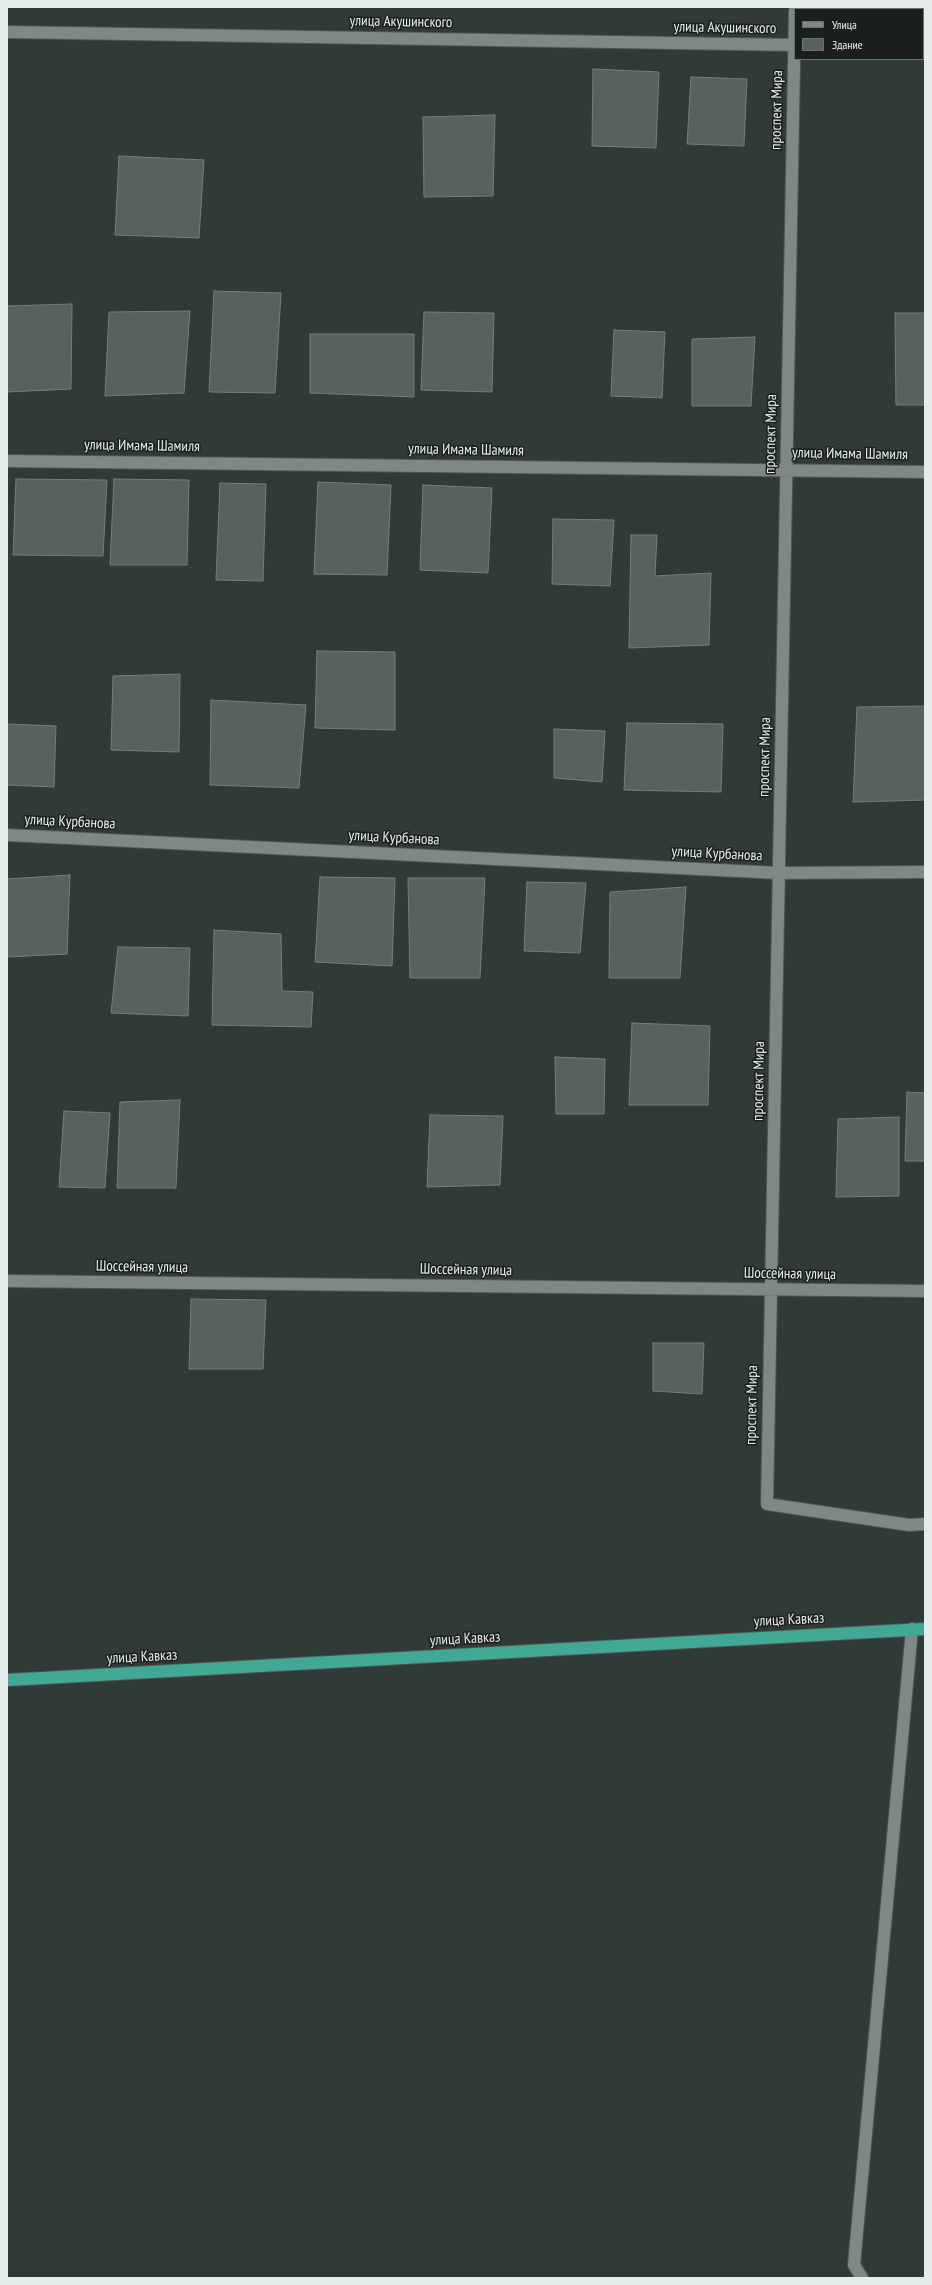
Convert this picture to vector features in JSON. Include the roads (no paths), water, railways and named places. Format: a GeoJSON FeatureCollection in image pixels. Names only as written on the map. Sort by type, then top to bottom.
{"type":"FeatureCollection","features":[{"type":"Feature","properties":{"kind":"highway","name":"улица Кавказ"},"geometry":{"type":"LineString","coordinates":[[7,1680],[925,1629]]}},
{"type":"Feature","properties":{"kind":"street","name":"улица Акушинского"},"geometry":{"type":"LineString","coordinates":[[7,32],[794,45]]}},
{"type":"Feature","properties":{"kind":"street","name":"проспект Мира"},"geometry":{"type":"LineString","coordinates":[[795,60],[766,1504],[909,1525],[925,1524]]}},
{"type":"Feature","properties":{"kind":"street","name":"улица Имама Шамиля"},"geometry":{"type":"LineString","coordinates":[[7,461],[786,469],[925,472]]}},
{"type":"Feature","properties":{"kind":"street","name":"улица Курбанова"},"geometry":{"type":"LineString","coordinates":[[7,835],[779,873],[925,872]]}},
{"type":"Feature","properties":{"kind":"street","name":"Шоссейная улица"},"geometry":{"type":"LineString","coordinates":[[7,1281],[925,1291]]}},
{"type":"Feature","properties":{"kind":"street"},"geometry":{"type":"LineString","coordinates":[[862,2278],[854,2265],[912,1629]]}}]}
